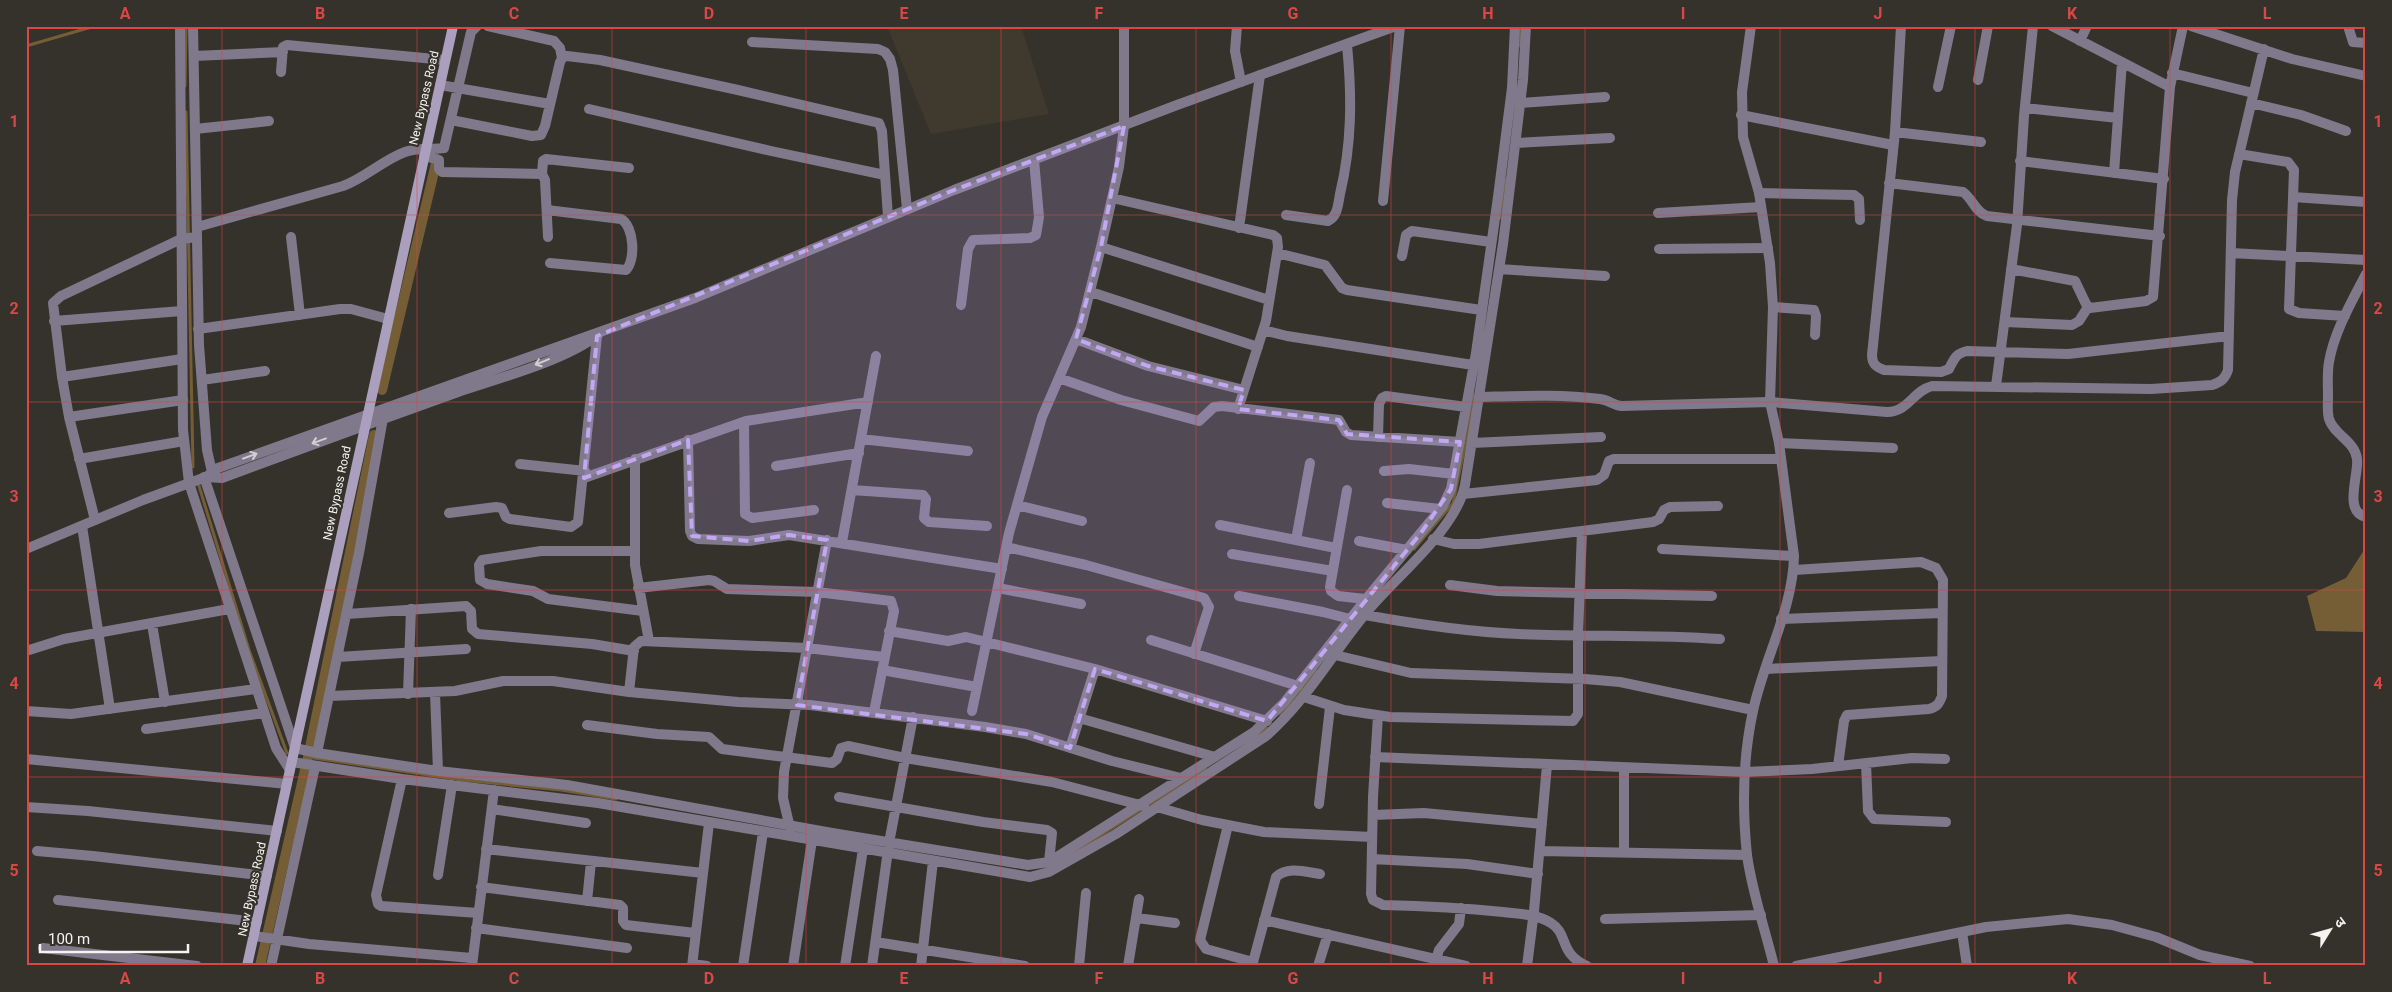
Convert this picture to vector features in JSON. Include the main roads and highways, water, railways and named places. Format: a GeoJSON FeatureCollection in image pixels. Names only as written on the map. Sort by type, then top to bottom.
{"type":"FeatureCollection","features":[{"type":"Feature","properties":{"kind":"main road","name":"New Bypass Road"},"geometry":{"type":"LineString","coordinates":[[247,966],[267,937],[258,922],[291,766],[308,751],[366,420],[388,319],[450,87],[445,60],[453,26]]}},
{"type":"Feature","properties":{"kind":"waterway"},"geometry":{"type":"LineString","coordinates":[[26,46],[95,26]]}},
{"type":"Feature","properties":{"kind":"waterway"},"geometry":{"type":"LineString","coordinates":[[185,86],[186,26]]}},
{"type":"Feature","properties":{"kind":"waterway"},"geometry":{"type":"LineString","coordinates":[[1519,46],[1521,26]]}},
{"type":"Feature","properties":{"kind":"waterway"},"geometry":{"type":"LineString","coordinates":[[186,112],[193,467]]}},
{"type":"Feature","properties":{"kind":"waterway"},"geometry":{"type":"LineString","coordinates":[[382,390],[437,159]]}},
{"type":"Feature","properties":{"kind":"waterway"},"geometry":{"type":"LineString","coordinates":[[1500,218],[1505,179]]}},
{"type":"Feature","properties":{"kind":"waterway"},"geometry":{"type":"LineString","coordinates":[[1414,549],[1453,503],[1467,436],[1473,394]]}},
{"type":"Feature","properties":{"kind":"waterway"},"geometry":{"type":"LineString","coordinates":[[260,966],[308,757],[374,435]]}},
{"type":"Feature","properties":{"kind":"waterway"},"geometry":{"type":"LineString","coordinates":[[199,486],[249,650],[287,753]]}},
{"type":"Feature","properties":{"kind":"waterway"},"geometry":{"type":"LineString","coordinates":[[1281,715],[1316,671]]}},
{"type":"Feature","properties":{"kind":"waterway"},"geometry":{"type":"LineString","coordinates":[[1256,736],[1267,728]]}},
{"type":"Feature","properties":{"kind":"waterway"},"geometry":{"type":"LineString","coordinates":[[314,758],[462,780],[561,790],[616,799]]}},
{"type":"Feature","properties":{"kind":"waterway"},"geometry":{"type":"LineString","coordinates":[[1073,853],[1205,769]]}}]}
